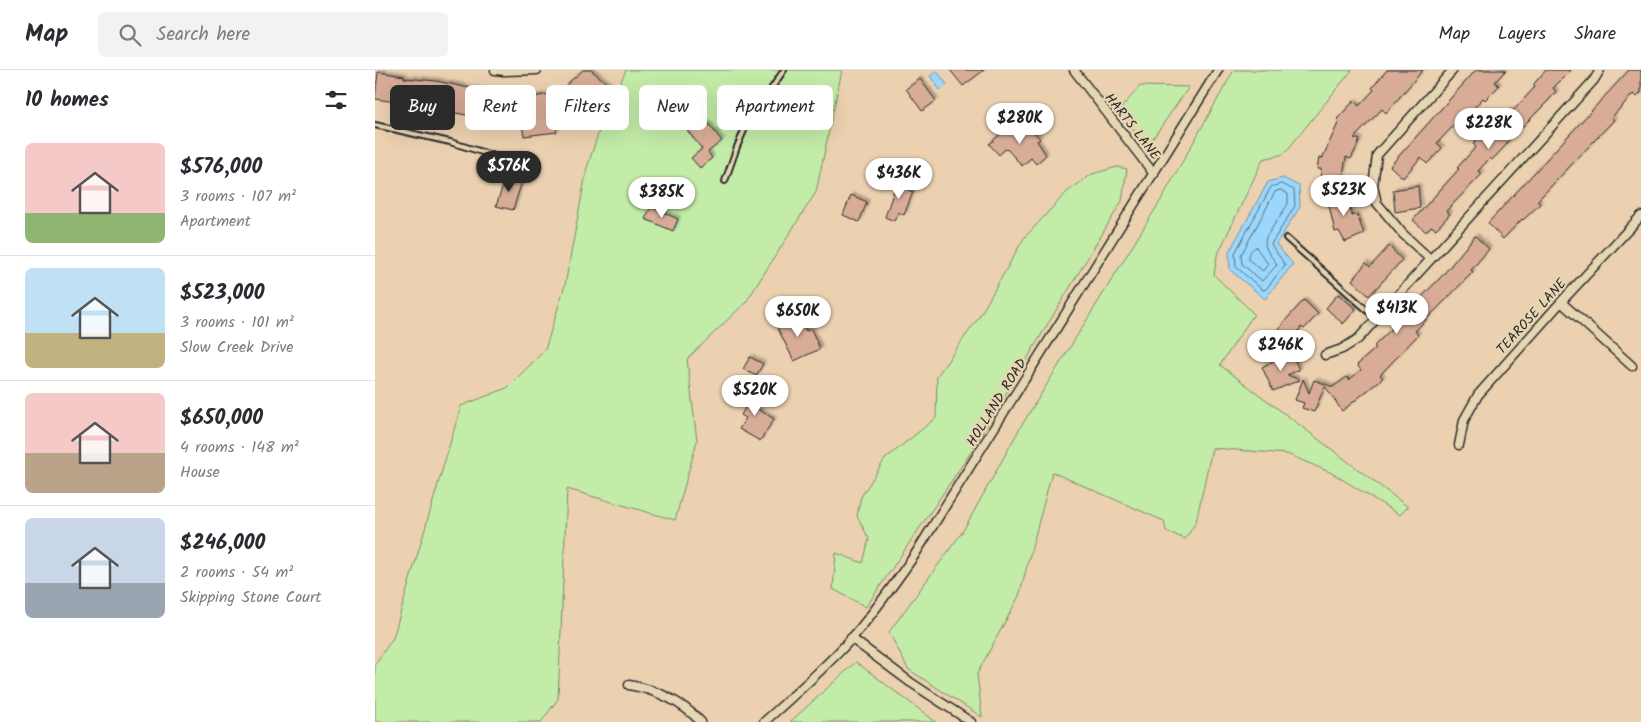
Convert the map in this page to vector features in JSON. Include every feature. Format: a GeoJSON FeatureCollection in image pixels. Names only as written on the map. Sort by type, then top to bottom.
{"type":"FeatureCollection","features":[{"type":"Feature","properties":{"kind":"street"},"geometry":{"type":"LineString","coordinates":[[495,70],[504,72],[537,70]]}},
{"type":"Feature","properties":{"kind":"street","name":"HARTS LANE"},"geometry":{"type":"LineString","coordinates":[[1074,70],[1154,174]]}},
{"type":"Feature","properties":{"kind":"street","name":"HOLLAND ROAD"},"geometry":{"type":"LineString","coordinates":[[764,722],[806,684],[851,638],[882,601],[914,556],[1218,70]]}},
{"type":"Feature","properties":{"kind":"street"},"geometry":{"type":"LineString","coordinates":[[1430,259],[1403,234],[1377,203],[1373,186],[1377,155],[1453,70]]}},
{"type":"Feature","properties":{"kind":"street"},"geometry":{"type":"LineString","coordinates":[[1325,354],[1342,349],[1357,339],[1594,80],[1600,70]]}},
{"type":"Feature","properties":{"kind":"street","name":"TEAROSE LANE"},"geometry":{"type":"LineString","coordinates":[[1459,445],[1464,420],[1478,395],[1641,216]]}},
{"type":"Feature","properties":{"kind":"street"},"geometry":{"type":"LineString","coordinates":[[1561,302],[1632,366]]}},
{"type":"Feature","properties":{"kind":"street"},"geometry":{"type":"LineString","coordinates":[[851,638],[910,682],[971,722]]}},
{"type":"Feature","properties":{"kind":"street"},"geometry":{"type":"LineString","coordinates":[[629,686],[649,689],[670,698],[692,713],[701,722]]}},
{"type":"Feature","properties":{"kind":"lane"},"geometry":{"type":"LineString","coordinates":[[725,181],[746,126],[784,70]]}},
{"type":"Feature","properties":{"kind":"lane"},"geometry":{"type":"LineString","coordinates":[[375,125],[450,142],[514,162]]}},
{"type":"Feature","properties":{"kind":"lane"},"geometry":{"type":"LineString","coordinates":[[1286,238],[1376,318]]}},
{"type":"Feature","properties":{"kind":"green space"},"geometry":{"type":"Polygon","coordinates":[[[626,70],[842,70],[833,112],[833,85],[717,85],[717,130],[829,130],[816,192],[746,302],[687,359],[697,441],[675,520],[567,489],[558,699],[541,722],[375,722],[375,664],[393,638],[461,406],[507,388],[545,350],[565,285],[587,168],[599,130],[629,130],[629,85],[619,85],[626,70]]]}},
{"type":"Feature","properties":{"kind":"green space"},"geometry":{"type":"Polygon","coordinates":[[[1234,70],[1352,70],[1284,154],[1263,159],[1217,256],[1214,275],[1254,314],[1220,365],[1408,507],[1400,515],[1332,473],[1287,454],[1212,448],[1196,522],[1185,539],[1166,531],[1164,521],[1052,472],[1019,596],[977,674],[982,717],[908,669],[889,632],[963,531],[1020,428],[1161,200],[1234,70]]]}},
{"type":"Feature","properties":{"kind":"green space"},"geometry":{"type":"Polygon","coordinates":[[[1140,86],[1189,87],[1149,144],[1139,140],[1122,107],[1140,86]]]}},
{"type":"Feature","properties":{"kind":"green space"},"geometry":{"type":"Polygon","coordinates":[[[1117,167],[1127,169],[1122,201],[967,458],[866,607],[833,589],[836,553],[863,563],[869,539],[857,516],[861,497],[885,459],[936,418],[937,376],[979,317],[1024,238],[1067,192],[1092,174],[1117,167]]]}},
{"type":"Feature","properties":{"kind":"green space"},"geometry":{"type":"Polygon","coordinates":[[[856,662],[936,722],[790,722],[856,662]]]}},
{"type":"Feature","properties":{"kind":"water"},"geometry":{"type":"Polygon","coordinates":[[[937,71],[947,85],[940,90],[930,76],[937,71]]]}},
{"type":"Feature","properties":{"kind":"water"},"geometry":{"type":"Polygon","coordinates":[[[1283,178],[1299,186],[1300,207],[1276,244],[1293,264],[1265,299],[1230,270],[1229,252],[1268,182],[1283,178]]]}},
{"type":"Feature","properties":{"kind":"building"},"geometry":{"type":"Polygon","coordinates":[[[583,70],[591,70],[609,85],[566,85],[583,70]]]}},
{"type":"Feature","properties":{"kind":"building"},"geometry":{"type":"Polygon","coordinates":[[[950,70],[984,70],[963,86],[950,70]]]}},
{"type":"Feature","properties":{"kind":"building"},"geometry":{"type":"Polygon","coordinates":[[[1387,70],[1423,70],[1386,113],[1382,109],[1354,138],[1360,140],[1351,159],[1346,157],[1341,186],[1320,183],[1321,169],[1317,169],[1319,158],[1322,159],[1339,121],[1337,119],[1354,101],[1359,106],[1374,90],[1372,88],[1387,70]]]}},
{"type":"Feature","properties":{"kind":"building"},"geometry":{"type":"Polygon","coordinates":[[[1476,70],[1506,70],[1495,82],[1499,86],[1485,100],[1483,98],[1462,121],[1460,119],[1437,143],[1442,148],[1427,164],[1421,157],[1403,178],[1390,166],[1476,70]]]}},
{"type":"Feature","properties":{"kind":"building"},"geometry":{"type":"Polygon","coordinates":[[[1546,70],[1571,70],[1553,88],[1556,92],[1545,104],[1506,143],[1492,160],[1490,158],[1478,171],[1482,174],[1446,211],[1450,214],[1436,229],[1431,226],[1426,232],[1413,220],[1459,169],[1457,168],[1476,147],[1473,144],[1479,137],[1481,140],[1489,129],[1509,110],[1512,112],[1535,87],[1533,85],[1546,70]]]}},
{"type":"Feature","properties":{"kind":"building"},"geometry":{"type":"Polygon","coordinates":[[[1629,70],[1641,70],[1641,93],[1637,97],[1633,94],[1611,118],[1614,120],[1537,201],[1540,204],[1503,239],[1488,223],[1629,70]]]}},
{"type":"Feature","properties":{"kind":"building"},"geometry":{"type":"Polygon","coordinates":[[[378,72],[404,76],[404,78],[455,85],[390,85],[390,101],[375,99],[378,72]]]}},
{"type":"Feature","properties":{"kind":"building"},"geometry":{"type":"Polygon","coordinates":[[[920,79],[936,101],[922,111],[906,89],[920,79]]]}},
{"type":"Feature","properties":{"kind":"building"},"geometry":{"type":"Polygon","coordinates":[[[455,85],[465,87],[465,115],[455,113],[455,85]]]}},
{"type":"Feature","properties":{"kind":"building"},"geometry":{"type":"Polygon","coordinates":[[[546,95],[546,130],[557,130],[557,132],[524,136],[523,130],[536,130],[536,96],[546,95]]]}},
{"type":"Feature","properties":{"kind":"building"},"geometry":{"type":"Polygon","coordinates":[[[707,122],[722,141],[708,152],[712,158],[700,168],[691,158],[702,149],[687,130],[707,130],[707,122]]]}},
{"type":"Feature","properties":{"kind":"building"},"geometry":{"type":"Polygon","coordinates":[[[1019,122],[1027,131],[1030,128],[1040,139],[1037,141],[1046,155],[1036,164],[1031,158],[1022,166],[1008,150],[1005,149],[999,155],[989,144],[1019,122]]]}},
{"type":"Feature","properties":{"kind":"building"},"geometry":{"type":"Polygon","coordinates":[[[507,174],[522,181],[513,210],[496,206],[507,174]]]}},
{"type":"Feature","properties":{"kind":"building"},"geometry":{"type":"Polygon","coordinates":[[[898,179],[910,185],[908,190],[913,192],[904,215],[898,212],[894,221],[885,217],[898,179]]]}},
{"type":"Feature","properties":{"kind":"building"},"geometry":{"type":"Polygon","coordinates":[[[1418,186],[1420,208],[1395,212],[1393,190],[1418,186]]]}},
{"type":"Feature","properties":{"kind":"building"},"geometry":{"type":"Polygon","coordinates":[[[1346,192],[1352,216],[1357,214],[1364,234],[1345,242],[1339,231],[1335,232],[1327,197],[1346,192]]]}},
{"type":"Feature","properties":{"kind":"building"},"geometry":{"type":"Polygon","coordinates":[[[851,195],[867,202],[859,222],[843,215],[851,195]]]}},
{"type":"Feature","properties":{"kind":"building"},"geometry":{"type":"Polygon","coordinates":[[[651,207],[678,219],[673,231],[645,219],[651,207]]]}},
{"type":"Feature","properties":{"kind":"building"},"geometry":{"type":"Polygon","coordinates":[[[1475,236],[1489,249],[1471,270],[1473,272],[1415,331],[1418,335],[1380,375],[1383,378],[1342,411],[1325,386],[1314,412],[1302,408],[1304,403],[1295,400],[1303,379],[1309,393],[1314,380],[1333,387],[1347,377],[1349,380],[1361,370],[1357,365],[1376,348],[1374,346],[1443,275],[1475,236]]]}},
{"type":"Feature","properties":{"kind":"building"},"geometry":{"type":"Polygon","coordinates":[[[1389,246],[1402,260],[1369,296],[1352,280],[1366,263],[1370,267],[1389,246]]]}},
{"type":"Feature","properties":{"kind":"building"},"geometry":{"type":"Polygon","coordinates":[[[1338,294],[1356,309],[1343,324],[1326,308],[1338,294]]]}},
{"type":"Feature","properties":{"kind":"building"},"geometry":{"type":"Polygon","coordinates":[[[1304,300],[1318,314],[1304,329],[1301,327],[1287,350],[1271,341],[1284,322],[1304,300]]]}},
{"type":"Feature","properties":{"kind":"building"},"geometry":{"type":"Polygon","coordinates":[[[798,314],[806,331],[811,329],[820,349],[794,361],[776,325],[798,314]]]}},
{"type":"Feature","properties":{"kind":"building"},"geometry":{"type":"Polygon","coordinates":[[[1291,352],[1299,370],[1287,375],[1300,380],[1273,391],[1262,367],[1291,352]]]}},
{"type":"Feature","properties":{"kind":"building"},"geometry":{"type":"Polygon","coordinates":[[[750,357],[763,364],[756,376],[743,369],[750,357]]]}},
{"type":"Feature","properties":{"kind":"building"},"geometry":{"type":"Polygon","coordinates":[[[751,387],[764,395],[756,408],[774,419],[760,441],[739,429],[746,418],[741,415],[749,401],[745,398],[751,387]]]}}]}
